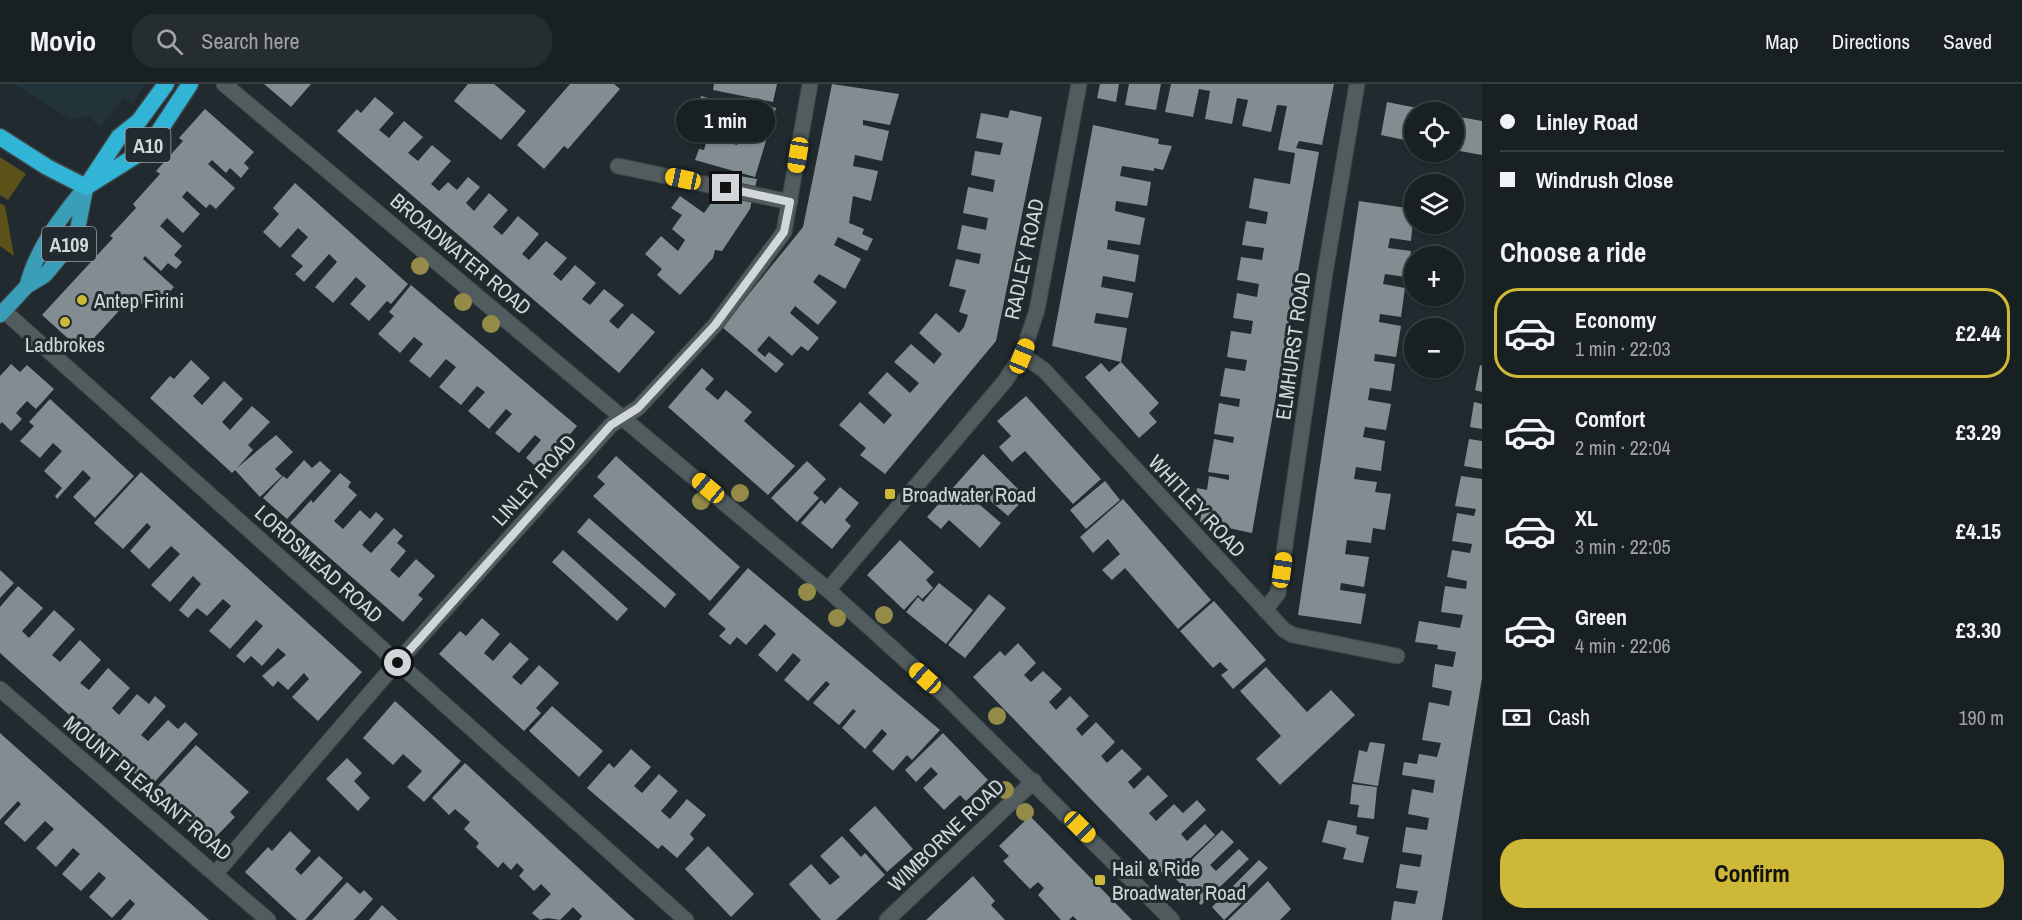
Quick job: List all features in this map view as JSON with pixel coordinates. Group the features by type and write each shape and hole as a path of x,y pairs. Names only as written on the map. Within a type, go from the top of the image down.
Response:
{"highway":[{"name":"A10","path":"86,187 119,137 139,121 166,84"},
{"name":"A10","path":"86,187 140,153 154,139 190,84"},
{"path":"0,137 47,167 86,187"}],"main road":[{"name":"A109","path":"27,286 32,266 60,218 86,187"},
{"name":"A109","path":"2,313 27,286 45,275 77,232 86,187"}],"street":[{"name":"BROADWATER ROAD","path":"224,84 828,590 942,693 1034,781 1172,920"},
{"name":"LINLEY ROAD","path":"216,873 398,663 611,425 638,408 715,325 784,232 810,84"},
{"name":"RADLEY ROAD","path":"828,590 1005,381 1022,356 1037,310 1079,84"},
{"name":"ELMHURST ROAD","path":"1265,610 1278,593 1325,273 1357,84"},
{"path":"618,166 790,202"},
{"name":"LORDSMEAD ROAD","path":"2,313 686,920"},
{"name":"WHITLEY ROAD","path":"1022,356 1044,370 1284,630 1293,635 1397,656"},
{"name":"MOUNT PLEASANT ROAD","path":"0,689 268,920"},
{"name":"WIMBORNE ROAD","path":"887,920 1034,781"}],"shaded area":[{"path":"14,84 146,84 132,104 123,98 101,127 87,116 70,119"},
{"path":"0,157 26,174 8,200 0,195"},
{"path":"0,203 5,206 14,256 0,246"}],"building":[{"path":"264,84 311,84 291,107"},
{"path":"468,84 494,84 526,111 501,140 454,101"},
{"path":"570,84 614,84 620,89 568,149 564,146 544,169 517,145"},
{"path":"714,84 777,84 773,102 713,90"},
{"path":"832,84 899,94 890,125 863,120 863,125 889,131 882,161 855,155 853,166 878,171 871,201 853,196 849,223 864,229 862,234 873,239 867,251 838,237 834,245 861,259 845,289 819,274 813,282 837,302 818,325 795,306 790,313 819,338 808,351 801,346 792,356 769,336 757,350 765,357 769,352 784,364 776,373 722,327 803,227"},
{"path":"1100,84 1119,84 1116,102 1097,98"},
{"path":"1129,84 1161,84 1156,110 1125,105"},
{"path":"1171,84 1334,84 1322,145 1299,141 1296,148 1319,152 1252,533 1200,522 1203,504 1195,502 1197,488 1207,490 1209,476 1229,480 1229,475 1208,472 1214,439 1233,443 1234,437 1214,434 1219,403 1239,407 1240,399 1220,396 1225,368 1245,371 1247,360 1227,357 1231,331 1251,334 1253,321 1233,318 1237,293 1257,297 1259,284 1237,280 1241,257 1262,260 1264,248 1242,245 1246,221 1266,224 1268,212 1249,208 1254,178 1290,184 1295,153 1278,150 1287,106 1277,105 1271,132 1242,126 1248,100 1237,98 1232,124 1205,119 1210,91 1199,89 1193,117 1165,112"},
{"path":"701,96 740,107 742,98 776,108 755,177 695,160 699,149 704,150 708,136 737,145 741,133 707,124 710,113 697,109"},
{"path":"375,97 394,113 379,130 389,138 404,121 423,137 408,153 418,161 432,145 451,161 431,184 439,191 448,182 457,190 468,177 480,187 466,203 474,211 489,193 508,210 493,227 502,235 518,216 539,234 522,254 529,260 546,241 567,258 553,274 561,281 575,265 596,283 582,299 590,305 604,289 624,305 609,321 618,329 632,313 655,332 619,373 337,131 357,109 361,113"},
{"path":"1387,102 1404,105 1404,140 1381,135"},
{"path":"205,109 254,152 244,163 249,168 241,178 230,168 226,173 212,160 208,164 235,188 216,209 210,204 206,208 187,191 182,197 200,214 183,233 167,218 160,226 182,246 174,255 182,262 176,269 168,263 161,271 145,256 143,259 174,287 163,299 153,290 138,308 129,300 82,351 42,315 113,238 110,236 136,208 133,204 160,174 156,171 183,141 179,138"},
{"path":"1010,110 1042,117 996,341 885,474 860,455 866,448 839,425 860,402 884,424 892,415 868,393 887,372 910,393 919,383 894,362 911,344 934,364 942,354 919,333 936,313 959,333 964,327 968,315 959,312 966,290 949,286 956,259 979,264 981,254 957,249 962,225 986,230 988,218 963,213 968,187 993,192 995,180 971,175 975,151 1000,155 1003,143 976,138 981,113 1008,118"},
{"path":"1464,118 1482,121 1482,155 1464,152"},
{"path":"1093,125 1159,139 1158,144 1172,146 1163,170 1154,168 1154,171 1122,166 1120,176 1151,182 1147,206 1116,201 1115,211 1145,218 1140,245 1108,240 1107,249 1139,255 1135,282 1103,276 1101,287 1133,293 1128,318 1096,313 1094,323 1127,328 1121,362 1052,346"},
{"path":"728,174 757,179 750,209 722,251 715,250 713,258 680,295 657,275 662,269 645,254 661,236 678,251 685,240 672,229 682,215 671,208 680,196 704,213 717,195 708,193 710,182 721,183"},
{"path":"295,183 408,284 391,304 387,301 369,321 350,304 366,286 356,277 333,303 315,287 337,262 329,254 304,282 295,274 303,266 291,256 308,237 298,228 280,248 263,232 279,214 273,208"},
{"path":"1359,201 1404,208 1404,234 1412,234 1411,241 1390,238 1388,248 1404,250 1404,277 1385,274 1383,284 1404,288 1401,317 1380,314 1379,322 1401,326 1396,357 1375,354 1374,361 1395,364 1391,391 1370,388 1368,400 1391,404 1386,430 1365,427 1363,437 1385,441 1381,471 1356,467 1354,479 1377,482 1375,492 1391,494 1385,530 1373,528 1371,543 1347,540 1345,554 1369,557 1364,587 1341,583 1340,590 1366,594 1361,624 1298,615"},
{"path":"411,285 577,426 540,470 526,458 541,440 535,435 519,453 495,433 512,414 506,409 489,429 468,411 485,392 477,386 461,405 439,387 456,367 446,359 430,378 409,361 423,344 414,337 400,353 378,334 394,316 389,312"},
{"path":"191,360 210,378 193,396 202,405 224,381 243,399 222,422 230,430 252,406 270,422 248,445 253,450 237,468 276,435 293,452 275,469 282,476 260,497 235,470 232,473 150,398 170,376 174,379"},
{"path":"1121,362 1159,403 1149,413 1157,422 1139,438 1085,377 1101,363 1109,372"},
{"path":"11,364 20,372 27,365 54,389 36,409 27,401 16,413 22,419 11,431 2,422 0,424 0,376"},
{"path":"1480,365 1482,366 1482,392 1475,390"},
{"path":"702,368 714,379 705,389 718,400 726,390 752,412 744,421 795,466 768,495 668,407"},
{"path":"1026,396 1101,479 1073,504 1025,451 1012,462 999,447 1011,436 997,421"},
{"path":"50,399 134,476 95,518 73,497 91,478 83,470 57,499 55,496 62,488 44,471 62,451 53,443 40,458 20,441 34,426 29,422"},
{"path":"1474,402 1482,404 1482,429 1470,427"},
{"path":"1469,439 1482,441 1482,469 1464,466"},
{"path":"983,454 1026,497 1008,516 987,498 980,505 1001,523 980,548 949,520 941,529 927,517"},
{"path":"616,456 740,567 710,601 593,496 605,484 597,477"},
{"path":"304,460 312,468 320,461 331,471 287,519 263,498 283,476 287,479"},
{"path":"807,461 826,479 813,493 819,498 797,522 771,498"},
{"path":"141,472 362,672 318,721 292,697 309,679 304,673 288,690 278,681 273,687 262,676 286,655 278,648 262,666 251,656 244,663 236,656 263,626 256,620 230,649 209,631 231,606 223,599 207,616 197,608 188,618 179,610 201,584 193,576 170,602 151,585 180,554 171,546 149,569 130,551 151,527 147,523 123,549 94,523"},
{"path":"340,473 351,482 348,487 357,495 334,521 343,529 360,510 370,519 376,512 384,519 362,545 371,553 394,528 403,536 397,543 406,551 390,570 399,578 416,559 435,576 418,595 423,599 403,622 290,523 311,500 313,503"},
{"path":"1461,476 1482,479 1482,678 1442,920 1391,920 1394,901 1415,904 1418,891 1396,888 1400,864 1420,867 1422,855 1402,852 1406,827 1427,830 1429,818 1408,814 1412,789 1433,793 1435,780 1402,775 1404,762 1417,764 1419,754 1437,757 1441,743 1422,740 1429,702 1449,706 1452,691 1432,687 1435,664 1453,667 1456,652 1437,649 1438,645 1415,642 1419,621 1460,628 1463,615 1441,612 1445,586 1466,589 1467,581 1447,577 1452,550 1470,553 1472,544 1452,541 1457,513 1474,516 1476,509 1455,506"},
{"path":"1105,481 1120,500 1086,529 1070,510"},
{"path":"840,487 859,503 845,520 851,526 832,549 801,523 821,500 825,504"},
{"path":"1123,499 1211,600 1178,629 1125,568 1112,580 1102,570 1120,554 1108,539 1093,553 1080,537"},
{"path":"589,518 676,594 665,608 577,532"},
{"path":"900,540 934,572 926,580 933,588 922,599 918,595 904,610 867,575"},
{"path":"563,550 628,609 617,621 552,562"},
{"path":"748,568 940,730 912,760 907,755 893,771 872,751 887,734 882,729 865,749 842,728 856,711 853,709 839,725 813,703 830,684 826,681 808,701 784,680 801,660 793,653 777,672 758,655 776,634 765,624 746,645 737,637 730,645 719,636 726,629 708,614"},
{"path":"0,570 14,583 0,598"},
{"path":"939,583 973,610 946,644 906,612 918,597 923,602"},
{"path":"18,586 43,608 22,631 29,638 54,610 75,629 52,655 60,662 80,640 101,660 80,683 89,690 108,668 130,688 112,708 119,715 137,694 149,704 155,696 166,706 141,735 148,741 168,720 178,729 185,722 198,734 150,787 0,653 0,607"},
{"path":"989,594 1006,608 965,658 948,645"},
{"path":"1214,601 1266,660 1233,689 1221,675 1228,670 1220,662 1213,668 1180,631"},
{"path":"482,618 500,634 484,653 493,661 510,642 529,659 512,677 521,685 539,665 559,683 536,708 541,713 524,731 439,654 460,631 466,636"},
{"path":"1018,643 1036,663 1024,675 1031,682 1043,671 1062,689 1049,702 1056,710 1070,696 1089,716 1076,729 1082,736 1096,722 1115,742 1101,756 1107,763 1122,749 1142,769 1128,782 1134,789 1148,775 1168,796 1149,813 1156,821 1174,804 1183,813 1197,800 1206,810 1181,834 1187,841 1205,824 1215,835 1168,879 973,677 1000,651 1005,656"},
{"path":"1266,667 1307,712 1331,690 1355,715 1280,785 1256,759 1281,736 1240,691"},
{"path":"395,701 461,761 424,802 407,787 422,771 403,754 393,765 363,738"},
{"path":"552,706 603,751 579,777 529,731"},
{"path":"0,733 209,920 121,920 135,904 130,899 112,918 89,897 106,878 99,872 81,891 62,874 80,854 73,848 56,867 36,848 54,829 45,821 25,842 4,823 21,804 18,801 0,820"},
{"path":"943,733 988,780 966,801 960,795 944,810 923,788 938,774 931,767 916,782 905,770"},
{"path":"1370,742 1385,744 1378,786 1353,782 1359,750 1367,752"},
{"path":"196,745 249,792 230,812 235,817 211,842 155,789"},
{"path":"631,749 651,767 634,786 642,793 659,774 678,791 661,811 670,819 687,799 706,815 690,834 694,839 677,858 662,845 658,849 587,788 609,763 614,768"},
{"path":"347,758 362,773 354,781 370,798 358,811 326,779"},
{"path":"465,763 635,920 579,920 582,916 573,907 560,920 547,918 540,920 532,913 551,894 541,884 534,891 519,876 524,870 517,863 511,870 503,862 498,868 476,847 479,843 464,829 470,822 455,809 449,815 432,798"},
{"path":"1352,784 1377,787 1374,819 1357,817 1359,805 1350,804"},
{"path":"875,806 913,849 887,872 849,830"},
{"path":"1030,816 1132,920 1077,920 1073,916 1069,920 1061,920 1038,895 1044,888 1038,882 1030,889 1003,861 1009,856 999,846"},
{"path":"1328,820 1357,826 1356,834 1369,837 1363,863 1343,859 1346,848 1322,842"},
{"path":"1222,830 1234,842 1210,865 1216,871 1239,849 1249,859 1201,905 1174,877"},
{"path":"290,831 311,851 295,869 301,875 319,856 343,878 305,920 297,920 245,872 268,847 272,851"},
{"path":"842,836 861,857 865,853 885,875 836,920 821,920 789,884 811,864 830,885 840,877 820,856"},
{"path":"708,846 754,894 731,917 685,869"},
{"path":"1259,860 1268,868 1241,895 1245,900 1224,920 1212,907"},
{"path":"973,876 995,901 991,905 1005,920 926,920"},
{"path":"1268,881 1291,909 1280,920 1228,920"},
{"path":"347,882 360,894 364,890 373,899 354,920 312,920"},
{"path":"382,905 398,920 369,920"}],"place":[{"name":"Antep Firini","path":"82,300"},
{"name":"Ladbrokes","path":"65,322"},
{"name":"Broadwater Road","path":"890,494"},
{"name":"Hail & Ride Broadwater Road","path":"1100,880"}],"route":[{"path":"398,663 611,425 638,408 715,325 784,232 790,202 726,188"}]}
